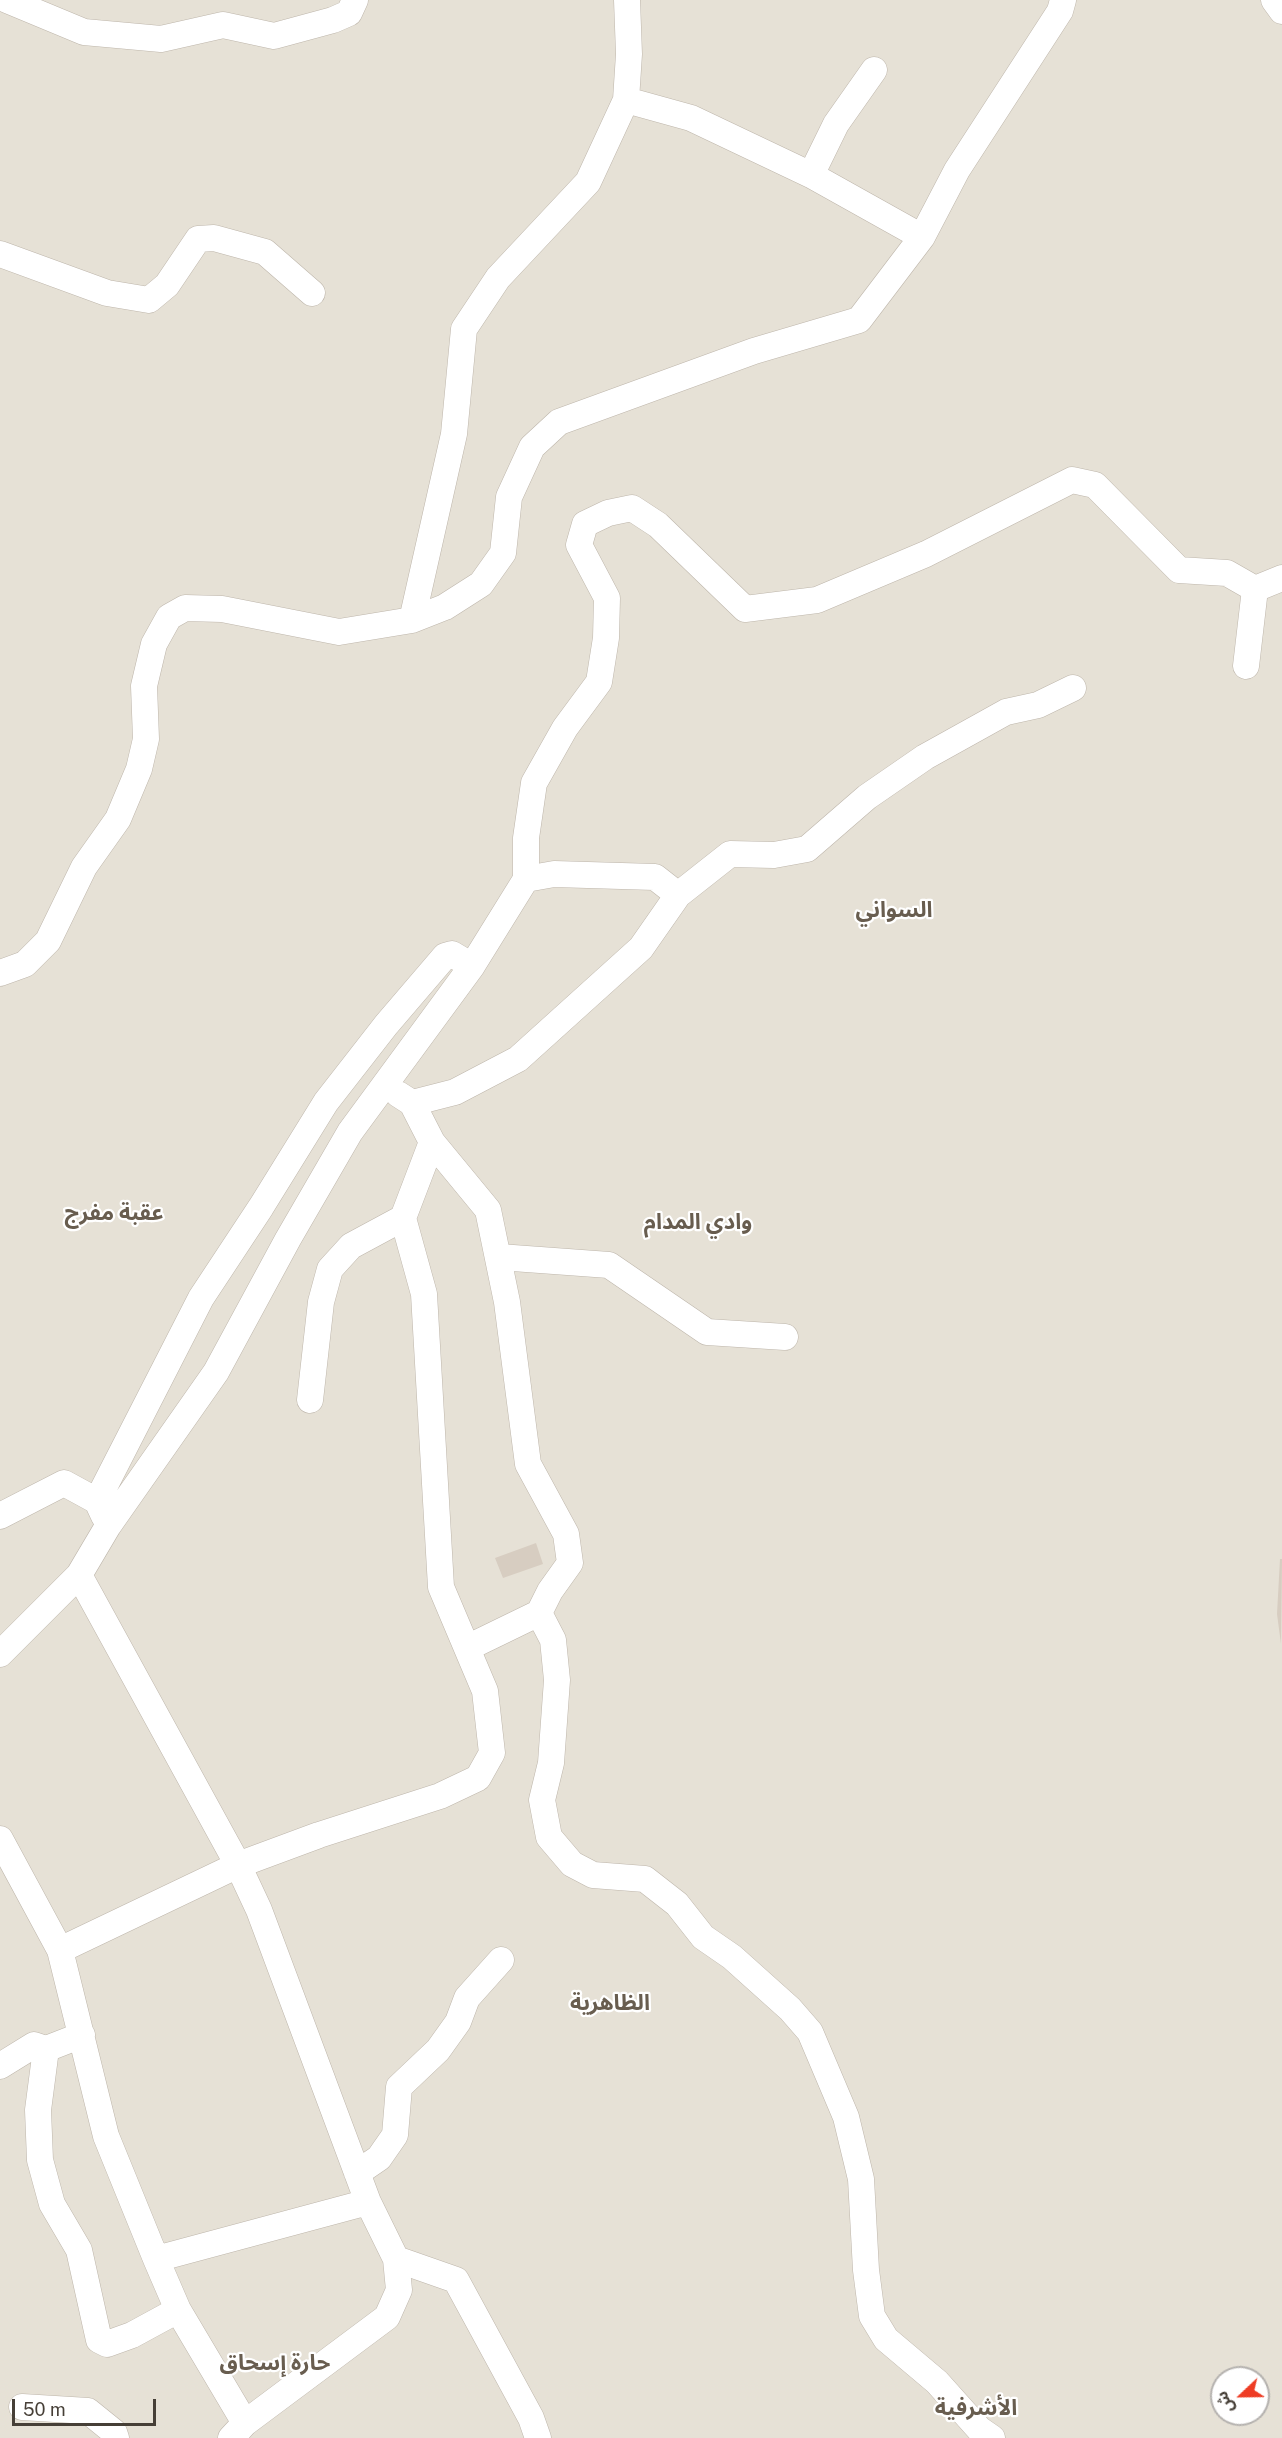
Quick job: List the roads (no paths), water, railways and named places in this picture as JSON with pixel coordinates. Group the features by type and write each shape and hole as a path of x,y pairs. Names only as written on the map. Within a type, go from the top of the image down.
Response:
{"street":[{"path":"8,0 84,32 161,39 223,25 274,36 333,20 349,13 355,0"},
{"path":"412,620 454,434 464,329 498,278 588,182 626,99 629,54 627,0"},
{"path":"0,974 25,964 48,941 84,867 118,819 139,770 146,739 144,686 154,644 169,617 185,608 222,609 339,632 412,620 445,608 481,584 503,554 510,497 532,447 560,422 754,351 859,320 922,237 957,170 1060,11 1063,0"},
{"path":"1274,0 1282,11"},
{"path":"811,175 836,124 874,70"},
{"path":"626,99 691,118 811,175 922,237"},
{"path":"0,254 107,293 149,300 167,285 198,239 214,238 265,252 312,293"},
{"path":"0,1654 79,1575 108,1526 216,1372 288,1239 350,1132 472,966 526,879 526,838 534,783 566,728 599,682 606,638 607,598 579,545 585,524 608,513 632,508 658,525 745,609 817,600 926,554 1072,480 1095,485 1179,570 1227,573 1256,589"},
{"path":"1256,589 1282,578"},
{"path":"1246,666 1256,589"},
{"path":"412,1103 455,1092 518,1059 641,948 678,895 729,854 774,855 807,849 867,797 925,757 1006,712 1038,705 1073,688"},
{"path":"526,879 554,874 655,877 678,895"},
{"path":"97,1501 201,1298 326,1102 386,1025 445,956 452,954 472,966"},
{"path":"385,1086 412,1103 432,1142 488,1210 507,1302 528,1464 566,1534 570,1563 550,1591 539,1613 467,1648"},
{"path":"60,1950 238,1865 319,1835 440,1796 478,1779 492,1753 485,1691 441,1587 424,1294 404,1218 432,1142"},
{"path":"310,1400 321,1302 330,1269 351,1246 404,1218"},
{"path":"499,1257 609,1265 707,1332 785,1337"},
{"path":"0,1516 64,1483 97,1501 108,1526"},
{"path":"0,1839 60,1950 106,2136 178,2310 238,2430 387,2317 399,2290 396,2259 368,2202 259,1910 238,1865 79,1575"},
{"path":"539,1613 553,1640 557,1680 551,1763 542,1800 549,1837 572,1864 593,1875 645,1879 677,1904 703,1937 732,1957 790,2009 810,2032 846,2117 861,2179 866,2270 872,2316 886,2339 937,2382 979,2429 992,2438"},
{"path":"357,2173 379,2158 396,2135 399,2087 438,2050 458,2022 467,1998 501,1960"},
{"path":"0,2066 34,2045 46,2049 82,2035"},
{"path":"46,2049 38,2110 40,2160 52,2204 79,2250 99,2340 107,2344 132,2335 178,2310"},
{"path":"156,2259 368,2202"},
{"path":"396,2259 456,2280 531,2418 538,2438"},
{"path":"22,2407 88,2411 114,2432 116,2438"}],"district":[{"name":"السواني","path":"894,910"},
{"name":"عقبة مفرج","path":"114,1213"},
{"name":"وادي المدام","path":"698,1222"},
{"name":"الظاهرية","path":"610,2003"},
{"name":"حارة إسحاق","path":"275,2363"},
{"name":"الأشرفية","path":"976,2408"}]}
